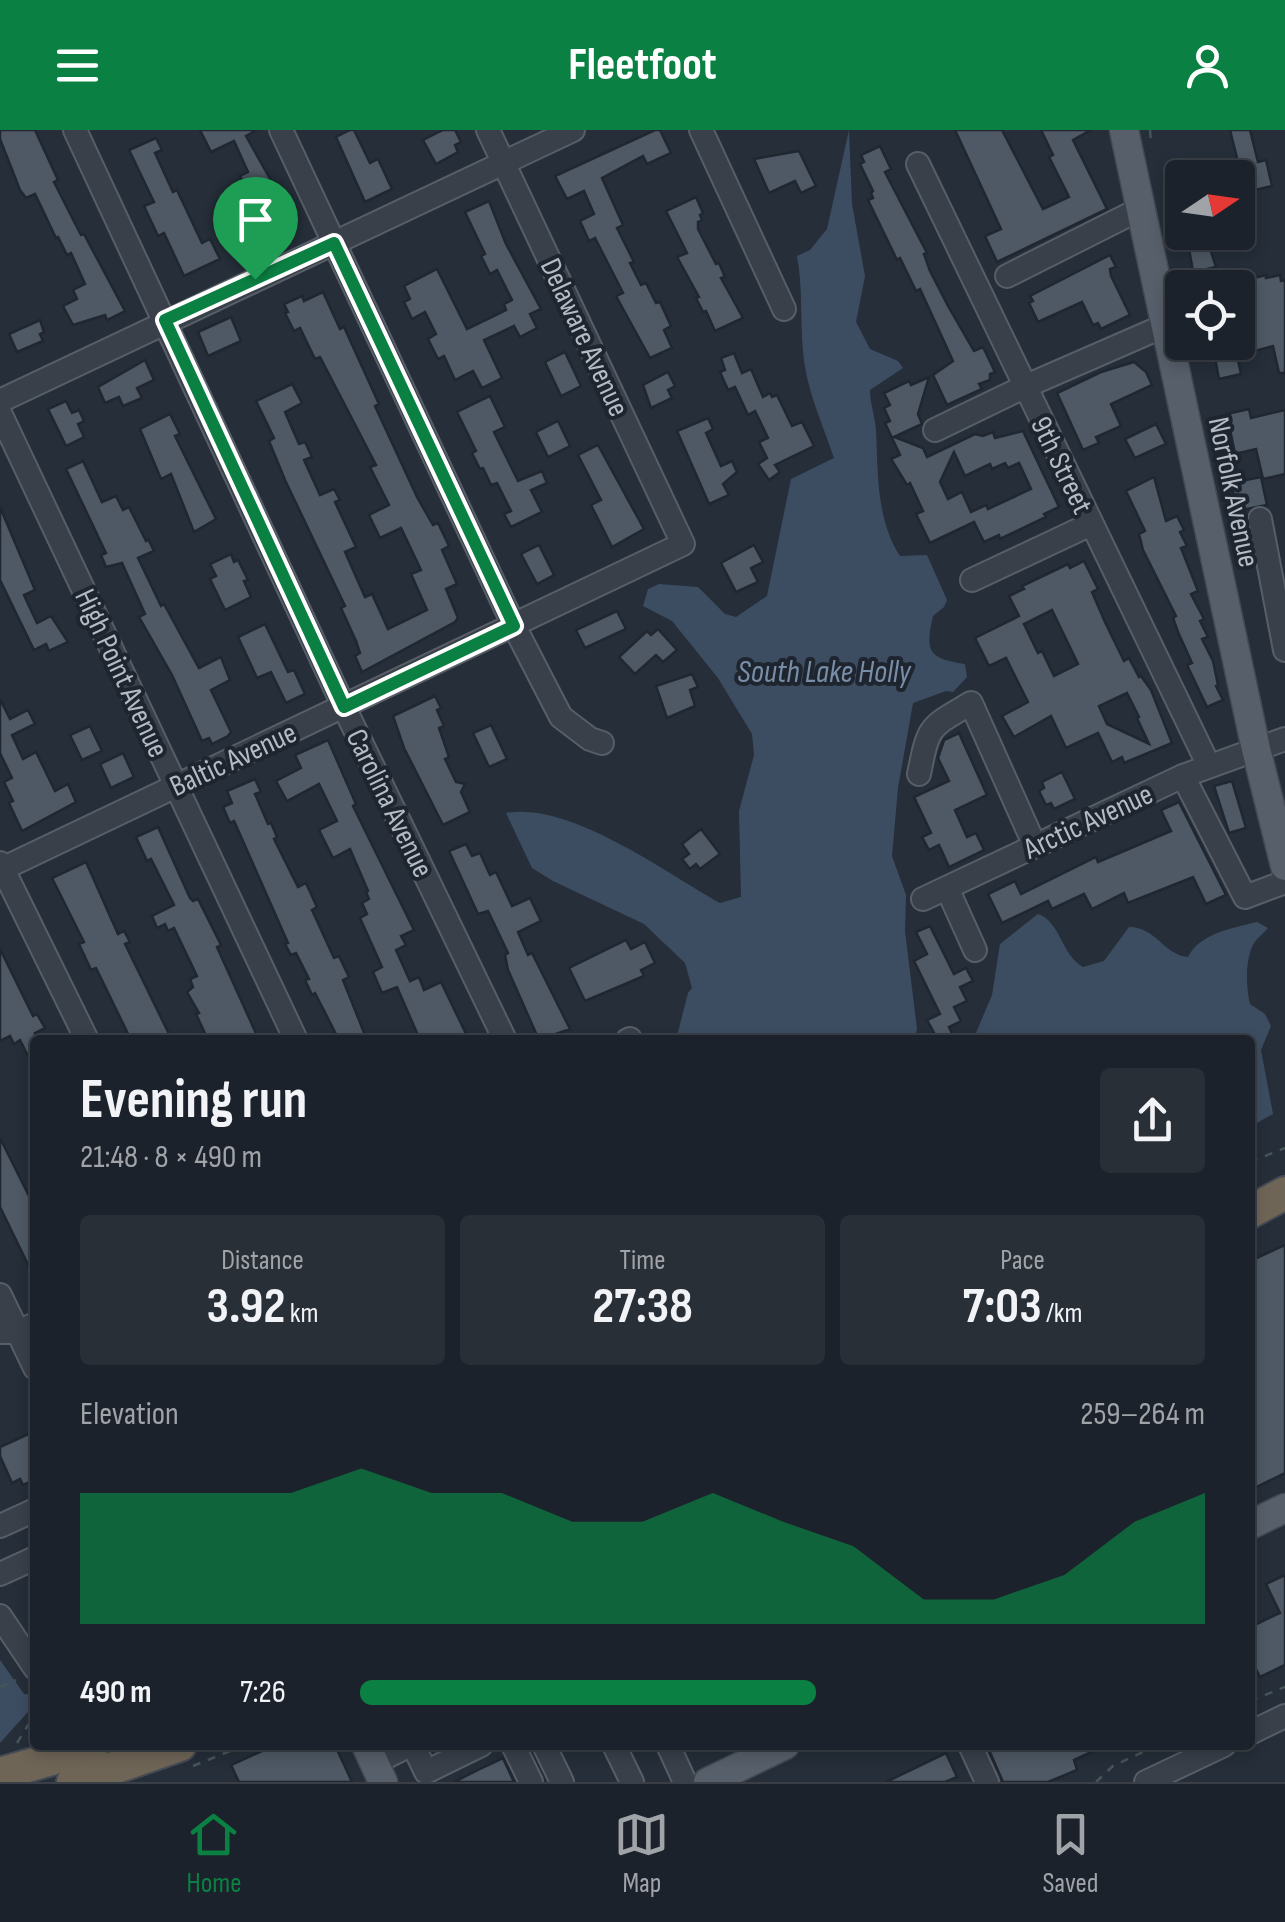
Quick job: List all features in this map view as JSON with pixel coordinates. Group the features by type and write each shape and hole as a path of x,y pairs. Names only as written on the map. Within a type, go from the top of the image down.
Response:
{"highway":[{"path":"1255,1209 1285,1193"},
{"path":"5,1765 48,1760 78,1750"},
{"path":"73,1782 166,1750"}],"main road":[{"name":"Norfolk Avenue","path":"1124,130 1256,749 1285,866"},
{"path":"1255,1522 1285,1508"},
{"path":"708,1782 772,1750"}],"street":[{"name":"Carolina Avenue","path":"75,130 502,1035"},
{"path":"282,130 514,626 561,716 602,743"},
{"name":"Delaware Avenue","path":"488,130 683,544"},
{"path":"0,401 574,130"},
{"path":"701,130 784,309"},
{"name":"9th Street","path":"918,164 1208,766"},
{"path":"1007,276 1140,208"},
{"path":"935,430 1164,326"},
{"name":"High Point Avenue","path":"0,412 294,1035"},
{"path":"1260,519 1285,650"},
{"path":"972,580 1091,524"},
{"name":"Baltic Avenue","path":"1,867 683,544"},
{"path":"919,774 926,735 932,726 971,703 1035,846"},
{"name":"Arctic Avenue","path":"923,899 1183,776 1285,739"},
{"path":"1183,776 1245,897 1285,882"},
{"path":"1,867 85,1035"},
{"path":"947,888 975,950"},
{"path":"0,1296 30,1357"},
{"path":"0,1526 30,1512"},
{"path":"0,1574 30,1560"},
{"path":"0,1616 25,1674"},
{"path":"1255,1724 1285,1716"},
{"path":"374,1763 401,1750"},
{"path":"415,1750 426,1772 472,1750"},
{"path":"515,1750 530,1782"},
{"path":"547,1750 562,1782"},
{"path":"616,1750 632,1782"},
{"path":"670,1750 686,1782"},
{"path":"972,1750 987,1782"},
{"path":"1146,1782 1213,1750"}],"path":[{"path":"1255,1160 1285,1148"},
{"path":"0,1687 25,1674"},
{"path":"1255,1699 1285,1686"},
{"path":"5,1765 30,1722"},
{"path":"1096,1782 1113,1766 1147,1750"}],"water":[{"name":"South Lake Holly","path":"849,130 852,204 865,276 856,322 870,349 898,361 903,368 870,390 882,511 900,556 927,555 947,600 933,616 930,645 937,656 965,664 967,677 953,692 913,703 898,788 892,856 906,895 905,931 916,1035 677,1035 692,988 685,963 644,924 532,868 506,813 531,812 587,828 720,903 741,897 739,811 754,755 752,734 718,678 672,621 643,606 648,589 659,584 698,587 725,614 736,617 767,596 791,479 834,458 805,365 797,256 810,250 827,229"},
{"path":"1038,914 1052,924 1070,955 1083,967 1104,961 1129,927 1146,931 1172,951 1188,957 1200,942 1218,933 1257,922 1268,928 1253,945 1247,980 1250,1004 1265,1014 1271,1026 1261,1050 1273,1114 1255,1124 1255,1035 975,1035 992,995 1000,944"},
{"path":"0,1660 24,1694 30,1695 30,1710 0,1743"}],"building":[{"path":"0,130 35,130 58,180 54,182 125,311 107,320 105,315 73,325 63,306 77,299 73,290 85,284 71,253 67,255 56,238 35,194 26,198 20,190"},
{"path":"200,130 257,130 246,136 273,184 270,186 288,230 262,242 247,209 254,206 240,176 248,172 234,141 211,152"},
{"path":"354,130 370,163 378,159 392,189 365,202 336,137"},
{"path":"443,130 455,130 461,142 455,145 458,152 436,164 423,140"},
{"path":"660,130 671,153 647,164 643,156 602,178 623,225 617,228 634,262 630,263 641,285 646,283 656,303 660,302 671,326 664,330 672,348 650,358 616,296 623,293 595,238 589,241 580,221 594,214 584,191 567,199 555,176"},
{"path":"955,130 1002,130 1043,209 1069,197 1049,157 1053,155 1041,130 1091,130 1073,140 1107,209 997,262 985,236 1001,229"},
{"path":"1230,130 1250,130 1258,162 1266,160 1272,186 1255,190 1255,160 1238,160"},
{"path":"156,138 162,150 155,153 173,192 177,190 202,243 210,239 220,259 184,276 164,233 158,236 144,206 154,202 129,150"},
{"path":"880,146 891,169 885,172 927,253 924,254 930,271 974,351 983,347 995,372 990,374 990,380 979,384 982,389 947,405 933,375 953,361 920,289 916,291 900,258 897,260 868,200 873,198 873,191 860,164 864,162 861,155"},
{"path":"799,151 816,186 801,193 795,181 769,193 754,159"},
{"path":"696,197 703,213 698,229 716,264 719,263 725,277 721,278 743,318 715,331 677,257 687,253 666,211"},
{"path":"489,201 506,244 541,309 530,314 537,328 520,337 514,326 484,340 502,378 482,388 473,371 455,380 444,356 438,359 428,339 436,334 425,312 412,319 404,302 410,299 404,286 437,269 467,329 506,310 504,304 512,300 497,270 490,274 465,212"},
{"path":"1189,250 1211,250 1216,267 1193,270"},
{"path":"1110,255 1116,267 1110,269 1111,276 1130,315 1101,329 1098,323 1093,325 1082,302 1038,322 1029,303 1033,301 1030,296"},
{"path":"1280,275 1281,281 1285,280 1285,373 1279,373 1273,346 1255,351 1255,278"},
{"path":"323,292 340,329 344,327 417,497 433,525 438,523 449,546 442,550 457,584 446,589 458,618 455,622 362,672 355,656 360,653 341,608 345,606 285,480 269,441 274,438 256,401 292,384 302,403 285,412 299,444 305,442 312,457 304,460 320,495 334,489 340,500 335,502 356,547 345,552 365,597 372,594 388,629 427,610 411,574 421,570 401,528 380,538 369,515 389,505 370,467 376,465 320,357 315,359 300,328 294,331 285,313 288,312 284,304 302,296 304,301"},
{"path":"231,317 241,341 208,356 198,332"},
{"path":"40,320 43,341 17,352 9,334"},
{"path":"565,352 581,386 561,396 545,362"},
{"path":"734,353 742,373 751,369 763,397 777,395 792,426 802,422 814,446 775,465 780,472 769,480 758,464 767,458 759,442 768,438 755,411 748,415 735,387 728,390 720,372 725,370 721,358"},
{"path":"145,360 154,380 137,388 142,398 123,406 119,397 105,403 98,387"},
{"path":"1215,360 1238,360 1241,374 1219,379"},
{"path":"1134,362 1146,372 1152,385 1111,404 1121,426 1096,437 1099,443 1083,450 1057,393 1101,372"},
{"path":"668,372 675,386 668,390 672,398 651,408 643,385"},
{"path":"929,377 918,414 922,424 894,437 923,448 927,457 975,434 993,432 995,438 1023,431 1059,507 1000,539 999,535 984,542 974,522 930,543 916,514 923,511 910,483 907,485 891,459 900,455 885,423 890,421 884,408 890,405 884,393 909,381 911,385","holes":["954,452 965,476 990,464 992,469 1005,463 1008,468 1019,463 1031,489 988,509 986,505 971,512 962,492 948,499 940,482"]},
{"path":"490,396 505,427 494,432 518,481 542,471 547,483 531,490 542,512 511,527 504,514 511,511 497,483 491,485 483,468 480,469 472,453 476,451 457,412"},
{"path":"66,401 72,413 79,410 84,421 78,424 84,437 66,446 48,409"},
{"path":"1249,409 1251,418 1285,410 1285,474 1263,479 1256,449 1235,454 1227,414"},
{"path":"170,414 180,434 175,436 216,519 194,532 171,474 161,479 140,429"},
{"path":"708,418 713,429 706,433 721,466 732,461 737,472 723,484 729,495 709,504 677,431"},
{"path":"558,421 570,446 548,457 536,432"},
{"path":"1156,424 1166,444 1135,458 1125,439"},
{"path":"598,445 644,529 612,547 591,505 601,500 578,455"},
{"path":"83,461 102,502 116,496 123,510 129,507 148,539 154,551 138,558 161,606 164,604 199,668 221,657 230,680 211,690 231,732 212,744 209,738 202,741 172,675 139,617 145,614 122,563 106,567 101,555 106,553 66,469"},
{"path":"1154,477 1166,521 1177,516 1184,530 1180,532 1187,546 1181,548 1198,591 1191,594 1204,619 1200,621 1208,637 1202,639 1213,661 1216,686 1223,700 1207,707 1187,665 1192,663 1173,618 1176,616 1143,550 1139,534 1145,531 1126,491"},
{"path":"1261,477 1267,505 1237,511 1231,483"},
{"path":"0,507 35,590 24,595 37,623 51,616 68,642 49,651 46,644 34,650 0,580"},
{"path":"539,545 554,575 537,584 521,554"},
{"path":"754,545 763,562 751,568 758,582 736,592 721,563"},
{"path":"231,554 248,580 244,581 251,597 225,610 210,579 216,576 210,564"},
{"path":"1084,561 1098,589 1092,592 1105,622 1124,661 1129,658 1151,690 1172,743 1124,763 1122,757 1112,762 1098,733 1066,748 1051,716 1014,737 1002,716 1028,702 1006,658 989,666 975,638 1019,616 1009,596 1024,589 1022,586 1068,564 1070,568","holes":["1052,610 1078,664 1054,676 1024,624","1127,693 1139,717 1149,744 1107,724 1099,706"]},
{"path":"617,611 626,629 585,648 576,630"},
{"path":"265,624 288,672 294,670 305,694 286,703 271,672 257,678 238,637"},
{"path":"658,629 677,650 663,662 656,655 635,674 619,657 647,631 651,635"},
{"path":"692,674 698,687 690,690 695,706 667,718 656,686"},
{"path":"435,696 444,726 439,728 449,757 445,759 456,782 465,784 461,792 470,812 443,825 404,748 393,716"},
{"path":"0,699 10,719 28,710 35,724 12,735 23,759 36,752 55,791 68,784 76,802 22,831 4,782 12,778 0,753"},
{"path":"491,725 507,759 489,767 473,733"},
{"path":"90,726 102,751 82,760 70,735"},
{"path":"959,733 987,795 955,810 967,837 976,833 984,850 949,867 939,845 929,850 922,837 931,833 914,797 949,781 938,758 944,740"},
{"path":"328,740 356,804 353,806 414,930 401,936 406,945 396,950 410,981 419,977 424,990 441,982 467,1035 418,1035 397,987 382,993 373,972 382,967 360,918 367,914 362,903 369,899 368,891 350,849 333,858 319,830 337,821 319,784 287,801 276,781 301,768 295,755"},
{"path":"123,753 134,777 111,788 100,764"},
{"path":"1062,772 1075,799 1054,809 1051,803 1046,805 1039,791 1044,788 1042,782"},
{"path":"255,779 261,792 255,794 277,837 274,839 298,887 306,883 317,907 312,910 334,958 339,956 349,977 343,980 365,1035 336,1035 315,993 312,995 305,980 309,979 296,953 291,955 285,944 288,943 234,821 230,823 223,807 232,803 227,791"},
{"path":"1232,781 1246,828 1229,833 1214,786"},
{"path":"1179,802 1226,895 1206,904 1193,877 1128,903 1124,893 1092,909 1084,894 1052,909 1048,901 1002,923 988,894 1015,881 1021,894 1096,857 1098,862 1171,831 1161,810"},
{"path":"158,827 190,898 198,899 221,945 217,947 257,1035 206,1035 187,992 193,987 190,979 197,976 174,928 168,931 165,924 157,928 152,916 174,905 136,837"},
{"path":"701,829 720,854 700,869 696,864 690,869 682,859 689,854 682,844"},
{"path":"466,844 472,856 480,853 490,875 496,872 512,906 530,898 541,921 518,932 570,1029 537,1035 508,970 508,953 488,911 478,914 449,851"},
{"path":"86,862 118,934 124,931 130,942 125,944 170,1035 129,1035 96,968 91,970 79,944 84,942 52,878"},
{"path":"930,926 954,974 966,968 973,981 960,987 967,1001 954,1007 961,1021 949,1027 953,1035 935,1035 927,1020 940,1014 914,961 927,954 916,932"},
{"path":"626,940 631,949 645,942 655,963 641,970 644,976 585,1001 569,968"},
{"path":"0,949 33,1016 37,1014 45,1028 30,1035 30,1060 20,1040 14,1044 10,1036 0,1041"},
{"path":"0,1138 30,1198 30,1269 0,1207"},
{"path":"1285,1245 1285,1473 1255,1488 1255,1259"},
{"path":"30,1433 30,1482 23,1485 20,1479 12,1483 0,1447"},
{"path":"1285,1575 1285,1665 1260,1677 1255,1667 1255,1625 1280,1613 1266,1584"},
{"path":"264,1750 337,1750 352,1782 239,1782 231,1765"},
{"path":"989,1750 1096,1750 1074,1760 1077,1770 1048,1782 1003,1782"},
{"path":"946,1753 957,1777 945,1782 886,1782"},
{"path":"503,1758 514,1782 454,1782 480,1769"}],"route":[{"path":"334,243 514,626 344,707 165,320 255,279 334,243"}]}
